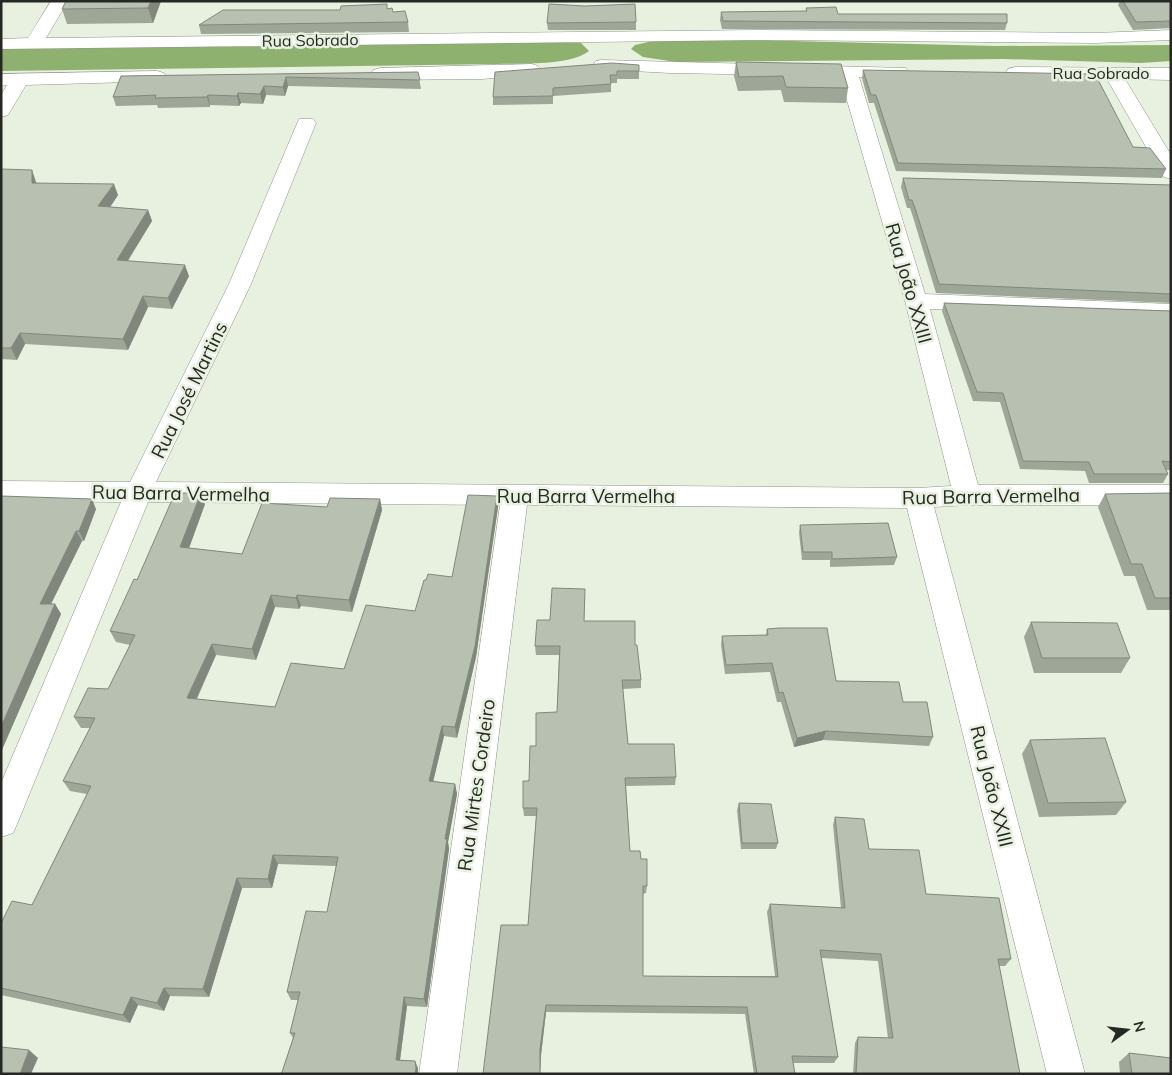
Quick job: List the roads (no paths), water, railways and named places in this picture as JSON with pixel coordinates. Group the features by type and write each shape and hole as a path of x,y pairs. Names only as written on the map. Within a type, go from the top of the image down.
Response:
{"street":[{"path":"34,43 60,1"},
{"name":"Rua Sobrado","path":"1,44 619,36 1096,38 1171,35"},
{"path":"612,64 619,36"},
{"path":"585,66 612,64 670,68 917,72"},
{"name":"Rua Sobrado","path":"360,74 482,74 548,69"},
{"name":"Rua João XXIII","path":"848,72 888,180 916,301 967,495"},
{"name":"Rua Sobrado","path":"995,73 1171,74"},
{"path":"1113,74 1168,181"},
{"path":"1,80 172,77"},
{"path":"1,110 20,80"},
{"name":"Rua José Martins","path":"1,822 138,493 240,284 306,123"},
{"path":"916,301 1171,310"},
{"name":"Rua Barra Vermelha","path":"1,491 918,498 967,495 1171,495"},
{"name":"Rua Mirtes Cordeiro","path":"438,1074 515,496"},
{"name":"Rua João XXIII","path":"918,498 1066,1074"}]}
